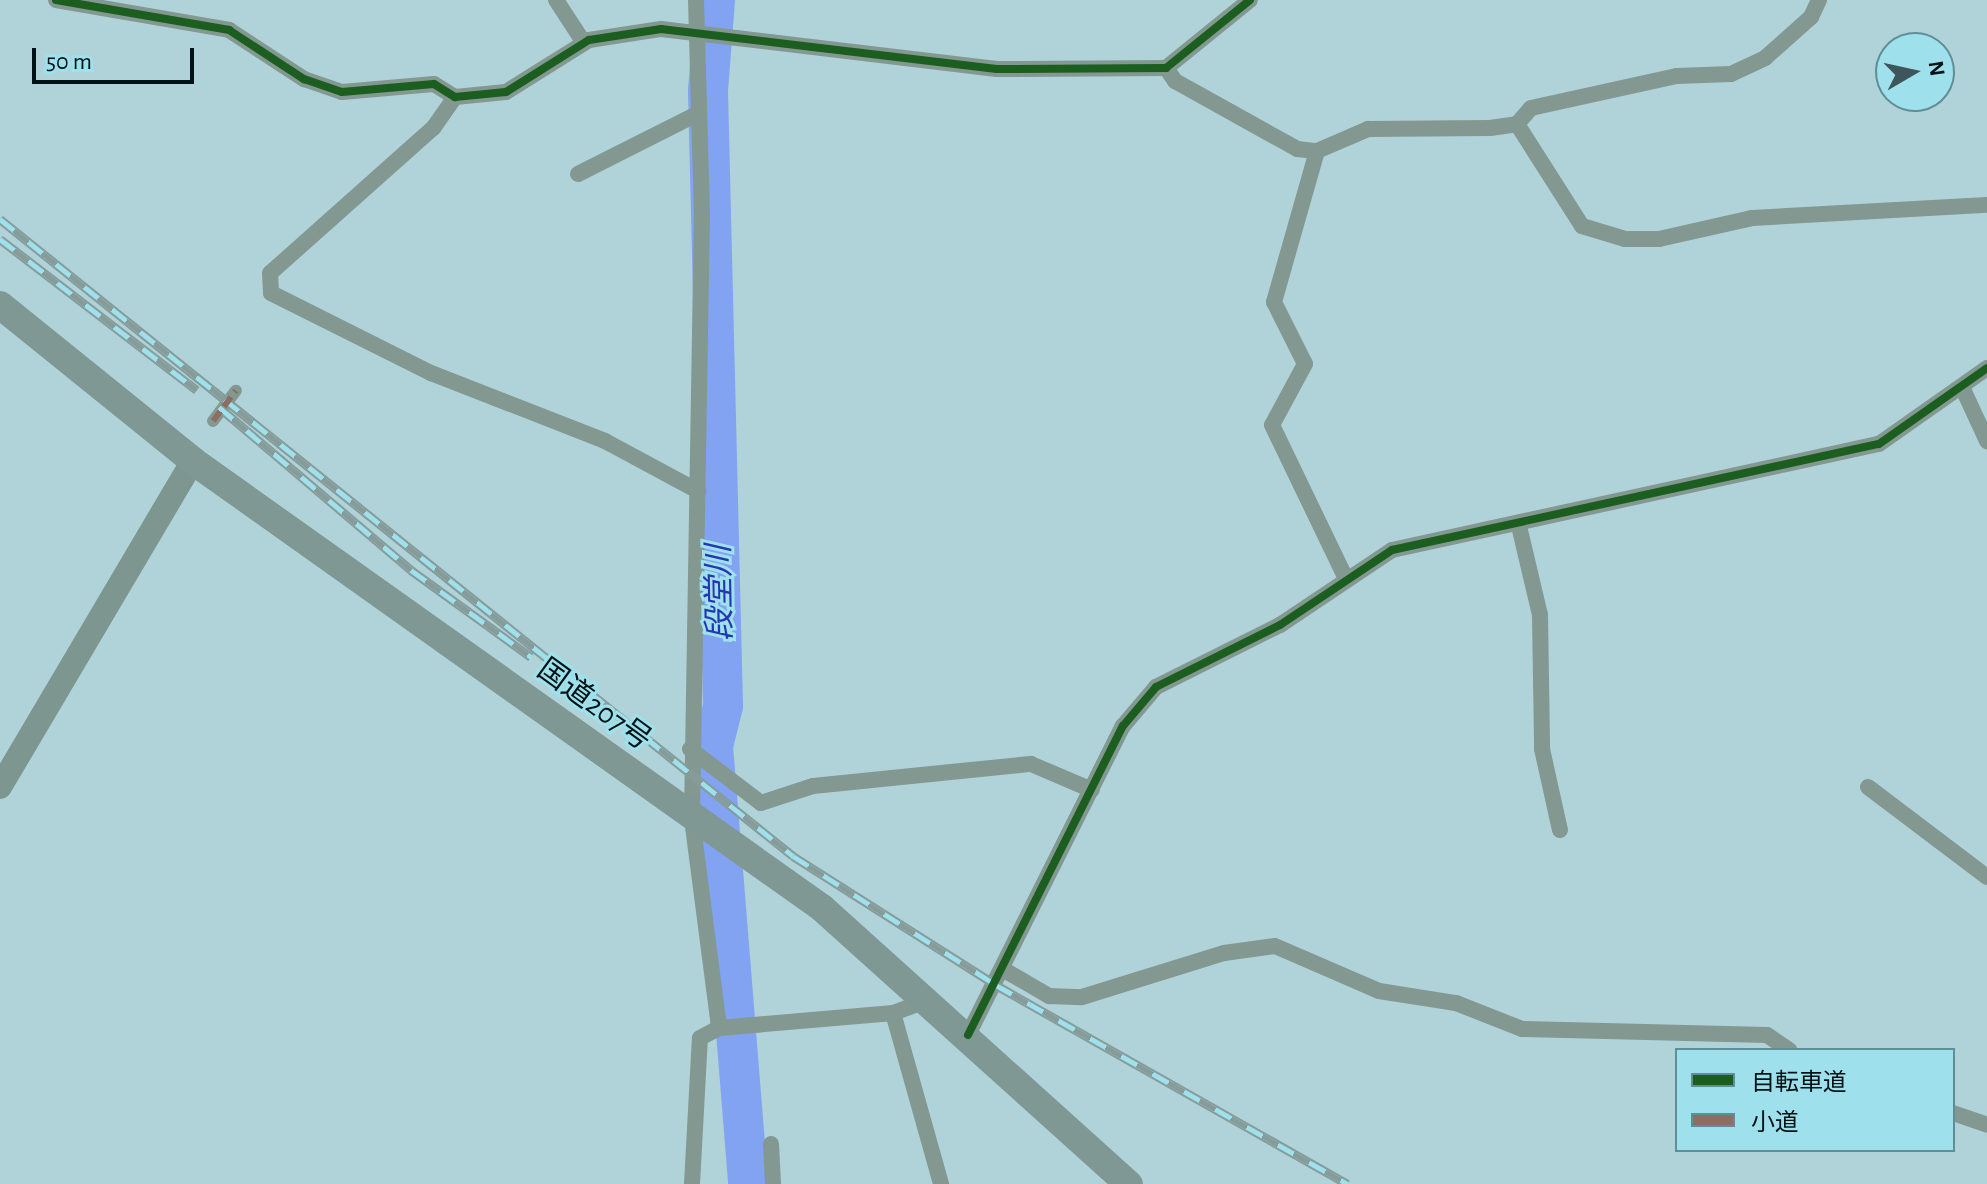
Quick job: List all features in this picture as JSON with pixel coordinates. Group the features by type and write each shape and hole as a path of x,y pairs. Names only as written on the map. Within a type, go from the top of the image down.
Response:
{"highway":[{"name":"国道207号","path":"0,305 193,461 695,821 822,908 968,1035 1129,1184"}],"main road":[{"path":"0,787 8,755 193,461"}],"street":[{"path":"56,0 229,30 304,79 342,92 434,84 455,97 506,92 584,43 661,29 733,43 997,69 1166,68 1250,0"},
{"path":"556,0 584,43"},
{"path":"696,0 693,36 697,114 698,491 691,750 695,821 719,1028"},
{"path":"1166,68 1175,81 1297,149 1317,151 1368,129 1405,123 1517,124 1531,108 1677,76 1731,74 1765,58 1811,17 1819,0"},
{"path":"455,97 433,128 270,273 271,293 431,373 605,441 698,491"},
{"path":"578,174 697,114"},
{"path":"1517,124 1582,226 1625,239 1659,239 1752,218 1987,205"},
{"path":"1317,151 1274,302 1305,364 1272,425 1345,577"},
{"path":"968,1035 1006,971 1123,726 1156,687 1280,625 1345,577 1392,550 1519,526 1879,444 1987,368"},
{"path":"1962,387 1987,441"},
{"path":"213,421 236,391"},
{"path":"1519,526 1540,615 1542,749 1560,830"},
{"path":"691,750 761,803 813,786 1031,764 1092,790"},
{"path":"1868,787 1987,877"},
{"path":"1006,971 1049,996 1082,997 1224,953 1275,946 1379,991 1456,1003 1522,1029 1767,1035 1786,1048"},
{"path":"692,1184 700,1038 719,1028 754,1023 893,1013 929,1000"},
{"path":"893,1013 941,1184"},
{"path":"1955,1114 1987,1125"},
{"path":"771,1144 773,1184"}],"waterway":[{"name":"段堂川","path":"715,0 708,91 723,706 713,746 748,1184"}],"railway":[{"path":"0,219 793,856 996,985 1348,1184"},
{"path":"0,239 197,390"},
{"path":"219,407 411,570 531,657"}],"marked path":[{"path":"213,421 236,391"}],"cycle path":[{"path":"56,0 229,30 304,79 342,92 434,84 455,97 506,92 589,40 661,29 997,69 1166,68 1250,0"},
{"path":"968,1035 1123,726 1156,687 1280,625 1392,550 1879,444 1987,368"}]}
